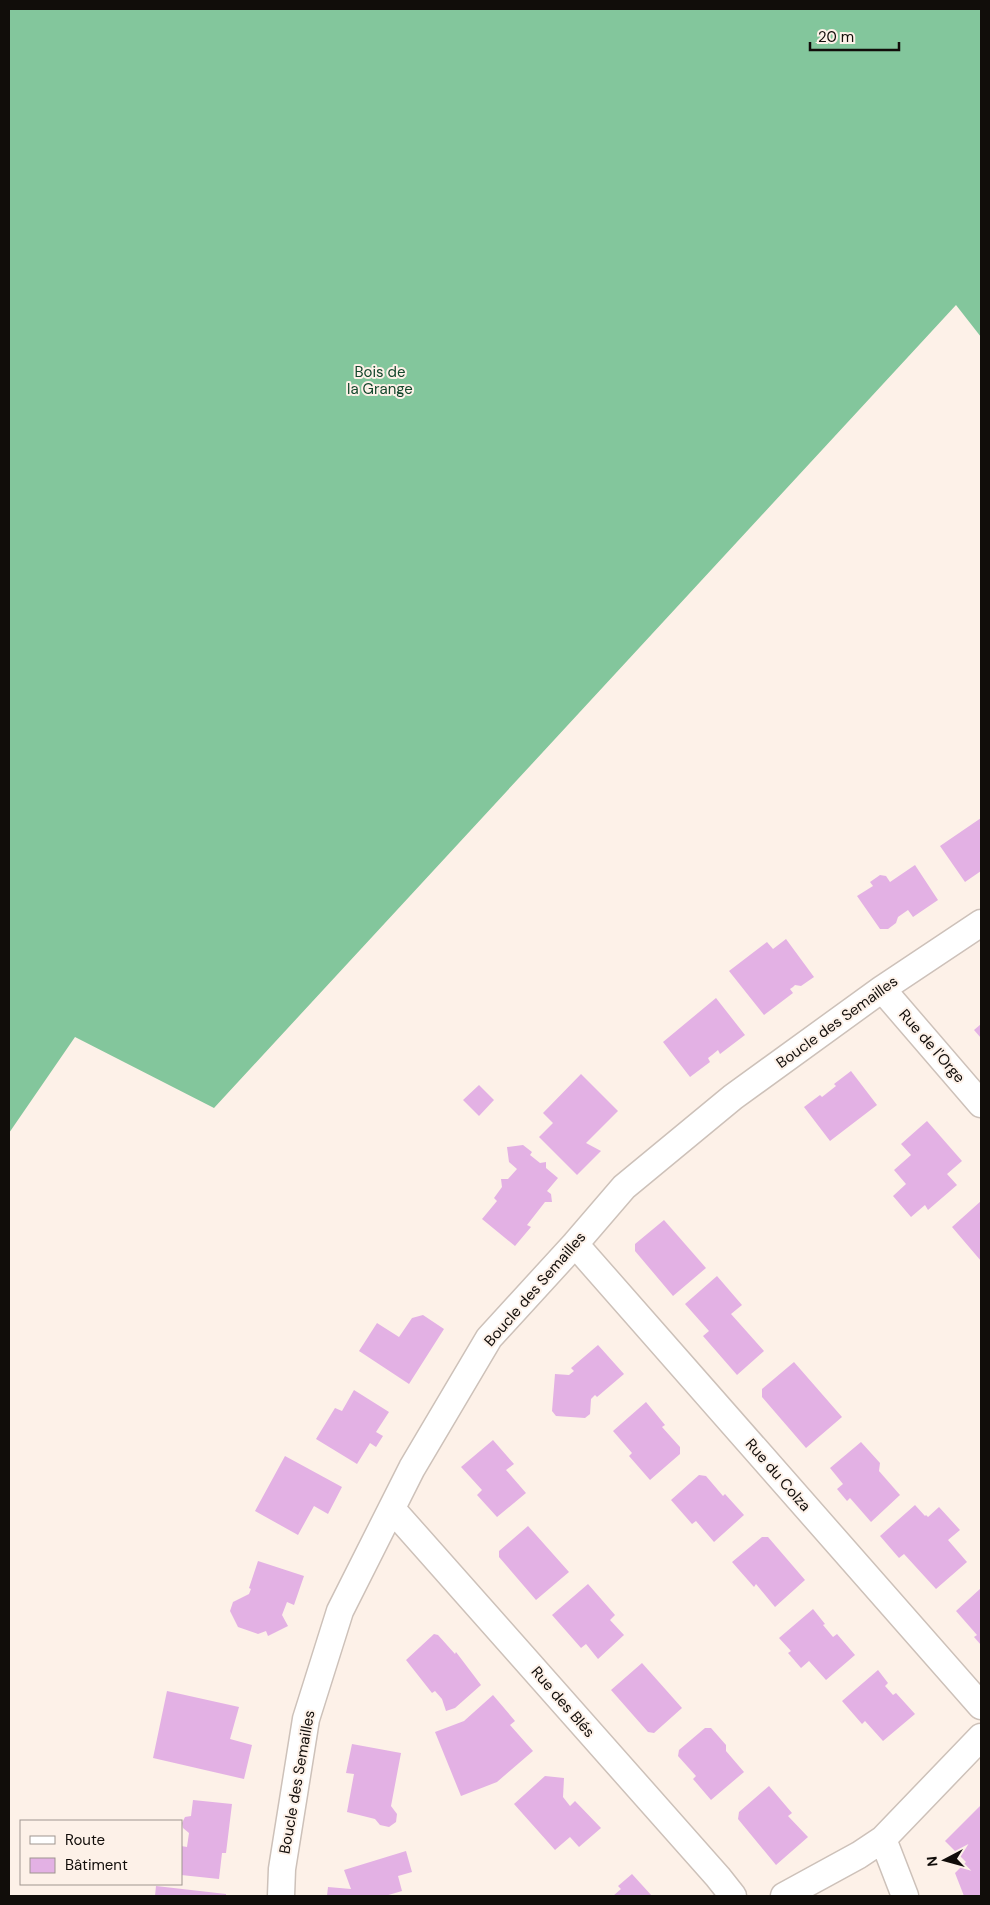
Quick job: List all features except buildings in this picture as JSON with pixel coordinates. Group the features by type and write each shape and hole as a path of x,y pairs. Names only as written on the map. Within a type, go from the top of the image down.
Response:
{"street":[{"name":"Boucle des Semailles","path":"282,1896 282,1869 306,1719 340,1611 412,1468 489,1338 575,1244 624,1186 733,1097 882,989 981,923"},
{"name":"Rue de l'Orge","path":"882,989 981,1104"},
{"name":"Rue du Colza","path":"575,1244 981,1706"},
{"name":"Rue des Blés","path":"392,1509 733,1896"},
{"path":"784,1896 859,1855 883,1839 981,1737"},
{"path":"883,1839 905,1896"}],"green space":[{"name":"Bois de la Grange","path":"9,9 981,9 981,337 956,305 214,1108 75,1037 9,1133"}]}
